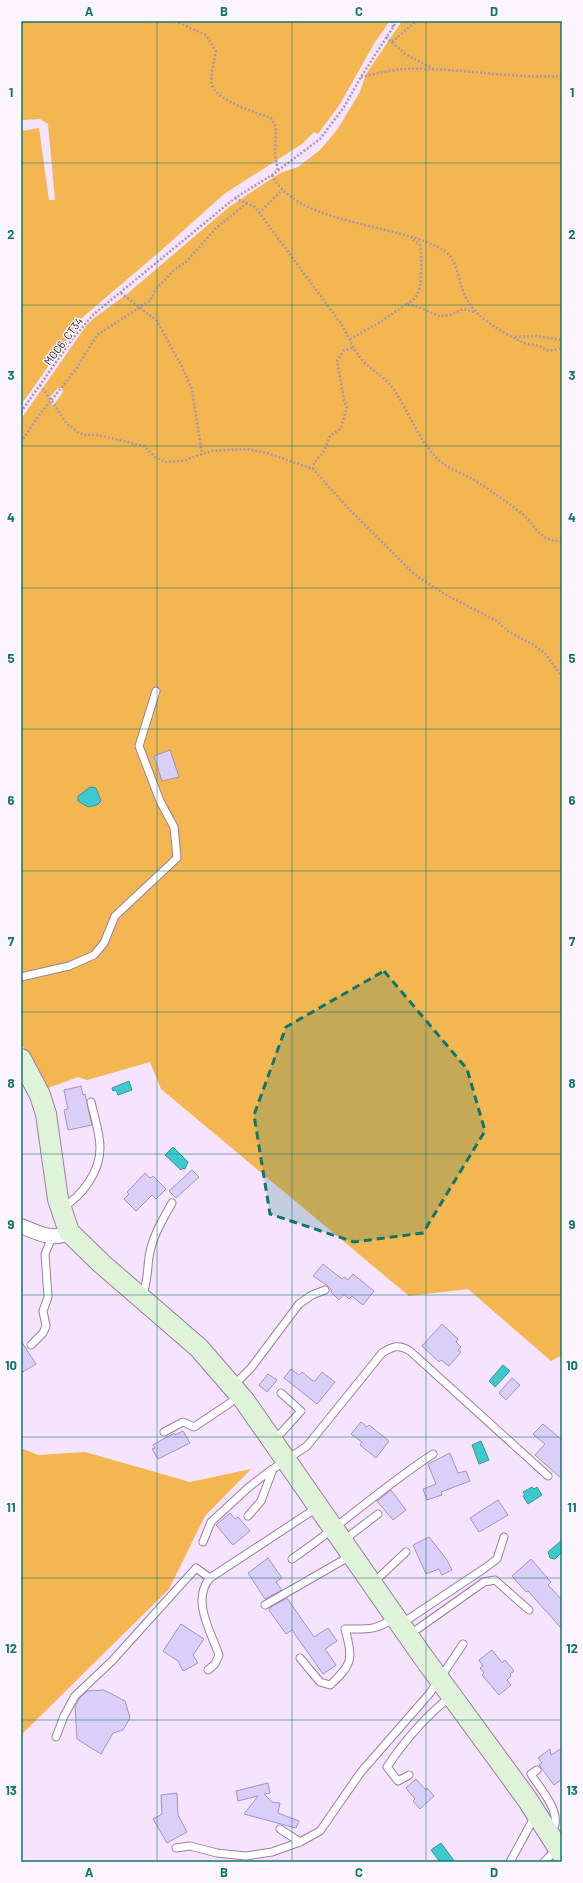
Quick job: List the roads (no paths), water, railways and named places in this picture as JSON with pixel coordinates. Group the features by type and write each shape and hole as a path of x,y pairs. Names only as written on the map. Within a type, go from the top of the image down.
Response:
{"street":[{"path":"21,1059 40,1095 46,1114 60,1209 61,1234"},
{"path":"21,1226 61,1234 85,1249 199,1348 236,1390 273,1440 279,1464 318,1507 536,1814 560,1851"}],"lane":[{"path":"21,977 69,966 94,955 104,943 115,916 177,858 174,828 160,801 139,746 156,691"},
{"path":"60,1209 82,1193 96,1166 100,1148 91,1102"},
{"path":"142,1298 149,1275 149,1258 154,1237 172,1203"},
{"path":"31,1345 43,1333 46,1326 43,1311 48,1296 45,1254 61,1234"},
{"path":"164,1432 183,1422 194,1427 230,1404 236,1390 251,1368 299,1304 312,1295 325,1290"},
{"path":"203,1542 211,1522 216,1517 249,1487 279,1464 294,1456 307,1446 382,1353 391,1346 402,1346 410,1351 548,1476"},
{"path":"273,1440 301,1411 281,1393"},
{"path":"292,1559 342,1542 414,1466 433,1454"},
{"path":"248,1516 261,1501 279,1464"},
{"path":"208,1670 215,1664 219,1655 204,1615 202,1599 206,1582 318,1507"},
{"path":"265,1605 378,1514"},
{"path":"402,1626 497,1559 504,1537"},
{"path":"372,1584 406,1552"},
{"path":"56,1737 64,1716 75,1696 112,1661 196,1568 210,1578"},
{"path":"300,1658 320,1682 330,1685 342,1674 350,1661 350,1647 345,1629 373,1629 402,1626 484,1582 495,1580 530,1610"},
{"path":"176,1848 190,1846 217,1853 246,1856 272,1852 300,1842 320,1830 361,1772 423,1703 463,1644"},
{"path":"409,1775 398,1781 387,1767 414,1731 436,1708 452,1695"},
{"path":"538,1770 531,1774 552,1806 556,1818 555,1825 547,1831"},
{"path":"510,1862 536,1814"},
{"path":"280,1829 300,1842"},
{"path":"544,1862 560,1851"}]}
